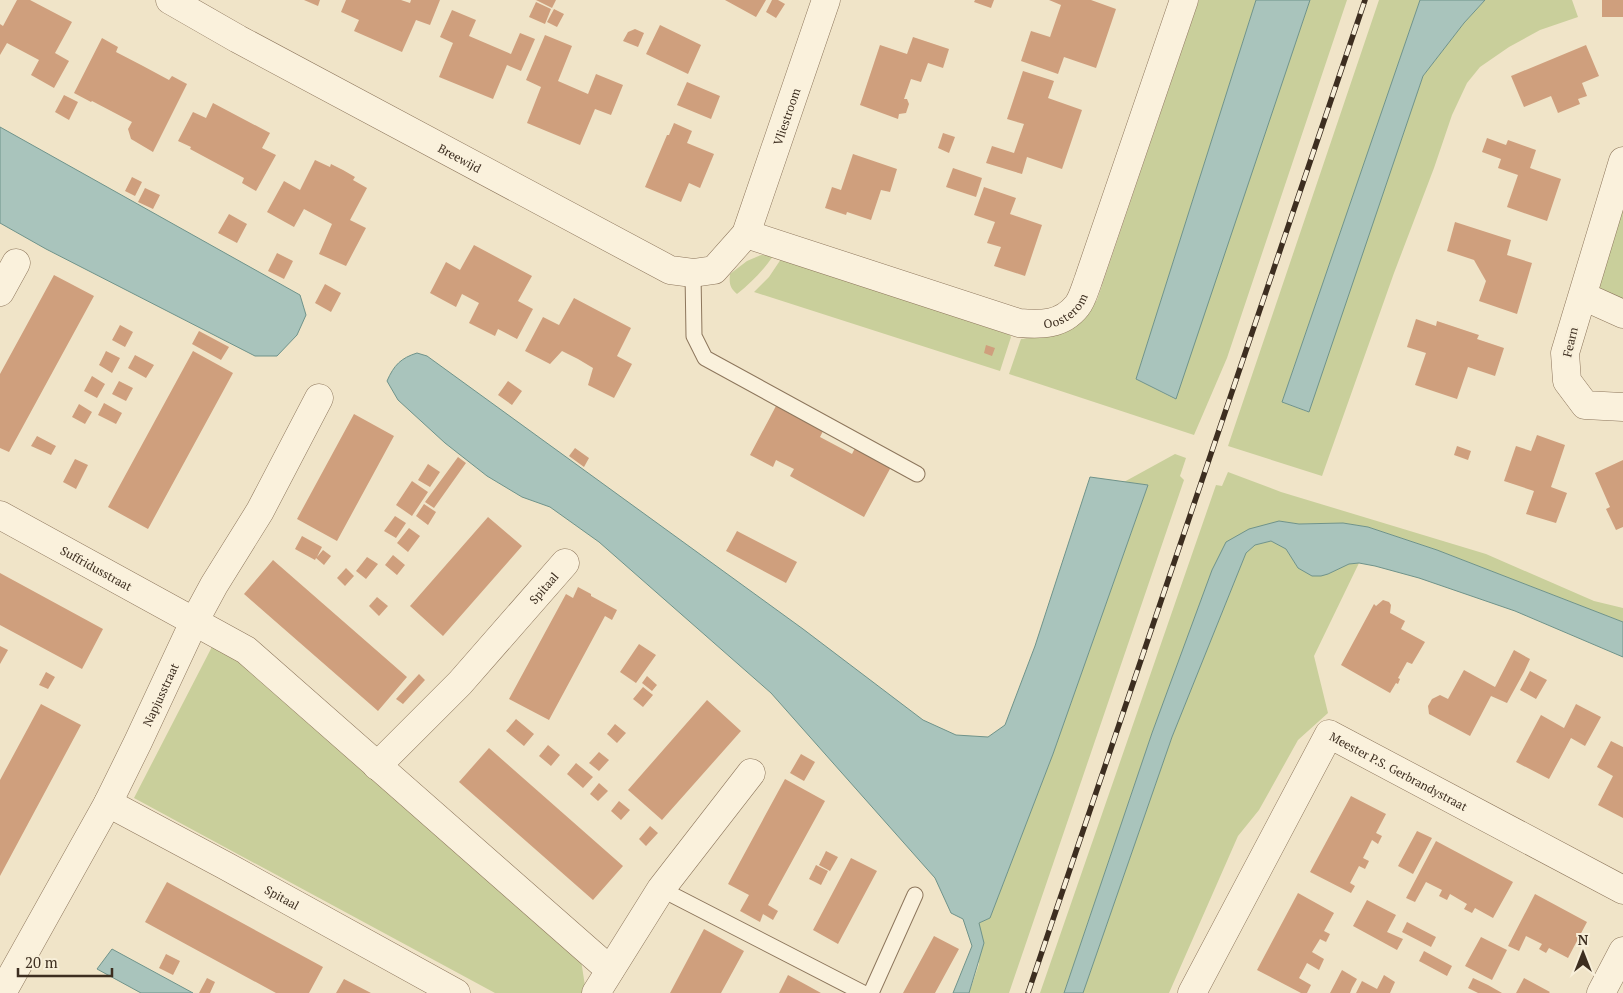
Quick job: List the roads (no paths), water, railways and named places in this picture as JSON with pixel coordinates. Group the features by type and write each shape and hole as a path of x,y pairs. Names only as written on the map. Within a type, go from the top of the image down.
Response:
{"street":[{"name":"Breewijd","path":"170,0 238,39 670,270 693,273 714,270 746,234"},
{"name":"Vliestroom","path":"746,234 826,0"},
{"name":"Oosterom","path":"746,234 1020,323 1040,325 1061,319 1078,306 1088,281 1184,0"},
{"name":"Fearn","path":"1623,161 1565,354 1567,381 1585,405 1623,407"},
{"path":"0,292 16,263"},
{"path":"1583,296 1623,314"},
{"name":"Napjusstraat","path":"2,993 108,803 194,622 214,585 260,512 319,398"},
{"name":"Suffridusstraat","path":"0,515 194,622"},
{"name":"Spitaal","path":"377,766 460,682 565,563"},
{"path":"194,622 246,650 377,766 603,982 661,889 751,773"},
{"name":"Meester P.S. Gerbrandystraat","path":"1192,993 1329,734 1623,890"},
{"name":"Spitaal","path":"108,803 456,993"},
{"path":"1601,993 1623,951"}],"lane":[{"path":"693,273 694,336 705,358 917,474"},
{"path":"661,889 862,993"},
{"path":"871,993 915,895"}],"water":[{"path":"1256,0 1310,0 1176,399 1136,379"},
{"path":"1420,0 1485,0 1464,23 1423,76 1309,412 1282,402"},
{"path":"0,127 300,295 306,315 297,335 277,356 255,356 46,249 0,223"},
{"path":"417,353 427,356 803,629 923,720 956,735 988,737 1005,725 1035,646 1090,477 1148,485 1053,754 990,918 979,923 984,943 969,993 953,993 972,946 963,919 951,913 935,878 771,693 599,542 550,507 522,497 487,476 445,443 398,400 387,381 399,363"},
{"path":"1279,521 1299,524 1343,523 1368,527 1437,550 1623,622 1623,657 1515,611 1419,578 1359,563 1349,564 1321,576 1312,576 1298,568 1286,549 1271,541 1255,545 1246,553 1172,737 1083,993 1064,993 1152,733 1212,570 1226,542 1249,529"},
{"path":"112,949 193,993 141,993 97,969"}],"railway":[{"path":"1028,993 1365,0"}]}
